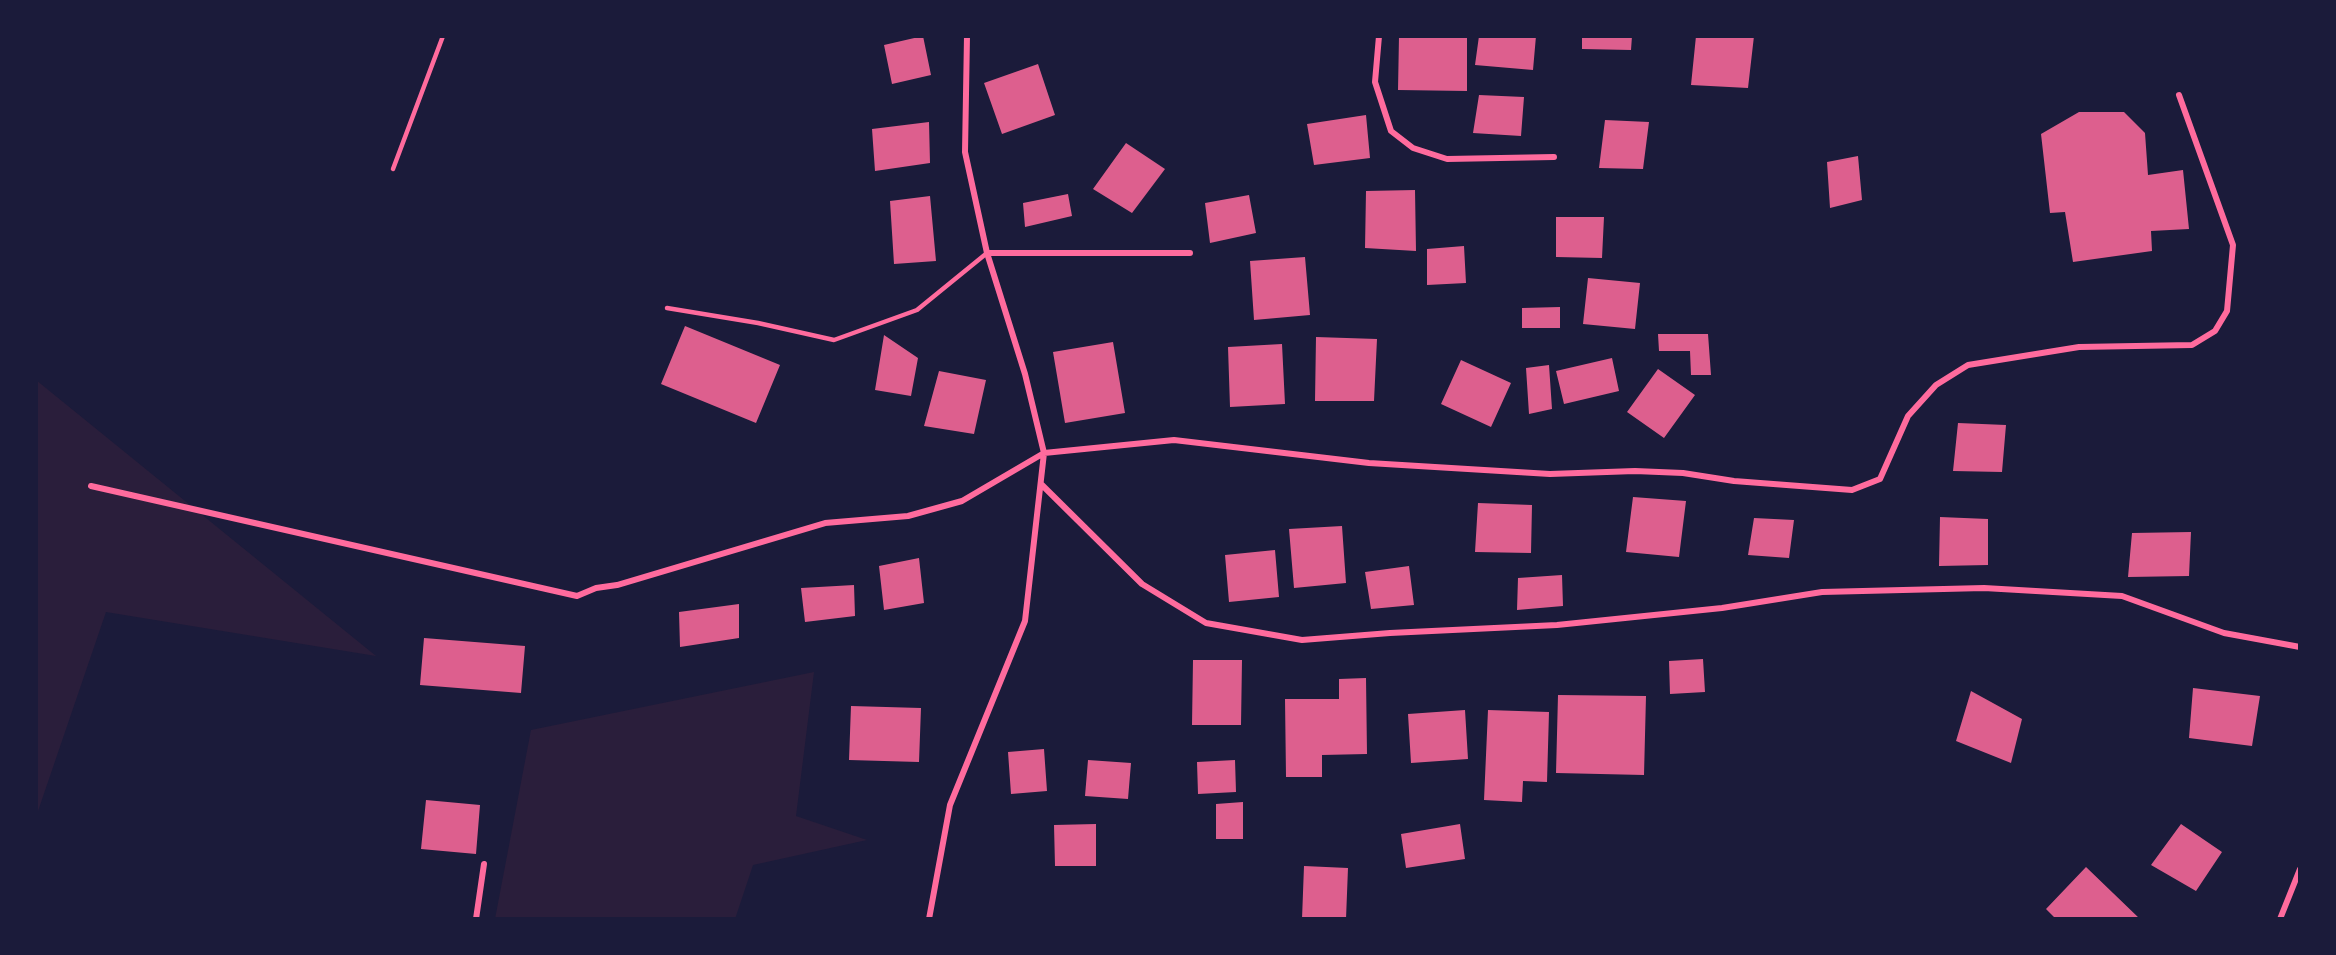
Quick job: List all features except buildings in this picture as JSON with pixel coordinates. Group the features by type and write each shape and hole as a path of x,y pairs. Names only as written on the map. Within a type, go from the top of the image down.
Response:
{"street":[{"path":"929,919 950,805 1025,621 1044,453 1025,374 987,253 965,152 967,36"},
{"path":"1379,36 1375,82 1391,130 1413,148 1448,159 1554,157"},
{"path":"91,486 578,596 596,588 617,585 825,523 908,516 962,501 1044,453 1174,441 1369,463 1550,474 1635,471 1683,473 1734,482 1852,490 1880,479 1908,416 1936,385 1968,365 2079,347 2192,345 2215,331 2227,311 2233,245 2179,94"},
{"path":"987,253 1190,253"},
{"path":"1041,484 1142,584 1206,623 1302,640 1390,633 1557,625 1722,608 1822,592 1984,588 2122,596 2224,633 2300,647"},
{"path":"476,919 484,864"},
{"path":"2280,919 2300,869"}],"lane":[{"path":"393,170 443,36"},
{"path":"667,308 758,323 834,340 917,310 987,253"}],"shaded area":[{"path":"36,380 376,656 106,612 36,817"},
{"path":"814,672 796,816 867,840 753,865 735,919 495,919 531,730"}]}
